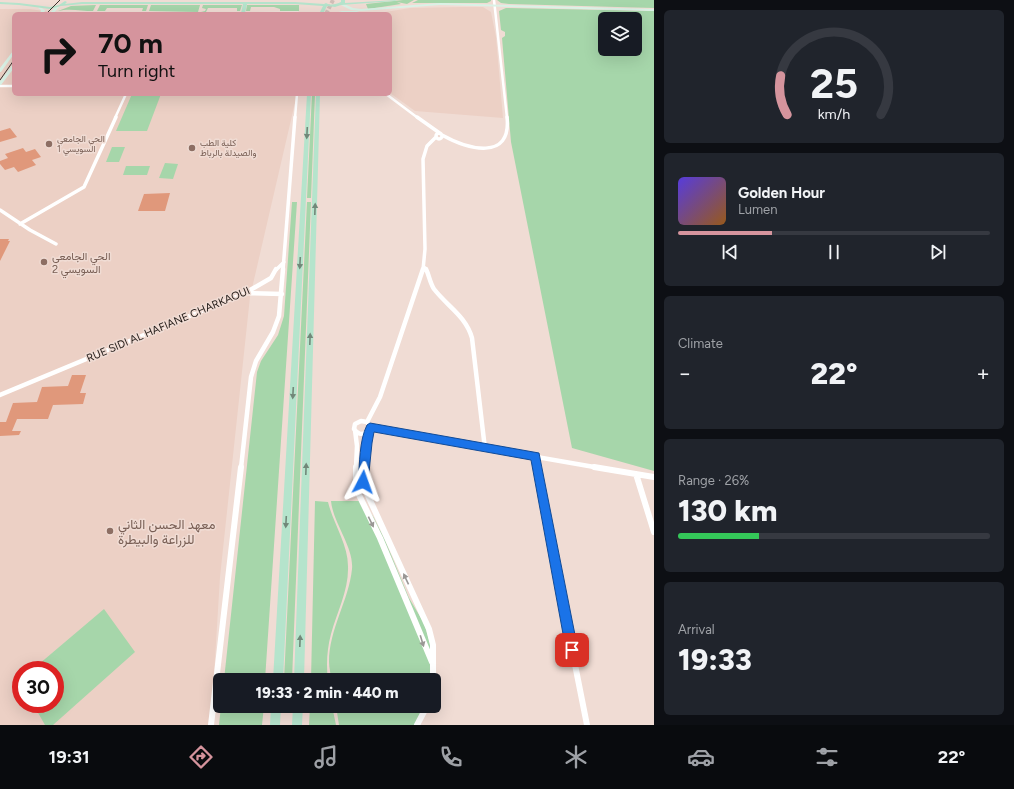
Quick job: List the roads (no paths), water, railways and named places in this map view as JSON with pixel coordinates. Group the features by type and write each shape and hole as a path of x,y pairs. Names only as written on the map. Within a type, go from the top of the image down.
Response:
{"main road":[{"path":"0,2 34,0 34,4 43,10 42,12"},
{"path":"62,5 66,0 291,0"},
{"path":"285,0 341,4 395,0"},
{"path":"0,2 26,4 38,7 57,7 82,3 325,2"},
{"path":"322,12 325,2"},
{"path":"242,12 245,3"},
{"path":"26,4 36,12"},
{"path":"341,4 350,8 361,10 424,4 495,6"},
{"path":"341,4 349,10 361,12"},
{"path":"342,12 361,12 432,5 654,10"},
{"path":"53,12 57,7"},
{"path":"0,72 12,55"},
{"path":"0,83 12,68"},
{"path":"278,673 309,96"},
{"path":"299,673 318,96"},
{"path":"275,725 276,713"}],"street":[{"path":"389,96 433,128 439,136 464,145 486,148 501,144 507,134 506,100 494,0"},
{"path":"0,83 12,86"},
{"path":"20,224 84,187 125,96"},
{"path":"211,725 251,377 258,357 276,327 279,316 282,294 297,96"},
{"path":"433,128 439,136"},
{"path":"433,673 433,645 429,629 365,492 363,476 369,430 367,422 380,396 398,341 413,304 424,268 424,150 430,142 439,136"},
{"path":"0,210 20,224 56,244"},
{"name":"RUE SIDI AL HAFIANE CHARKAOUI","path":"0,395 245,293 271,278 277,268 284,262"},
{"path":"424,268 427,270 433,286 462,317 471,333 485,449"},
{"path":"245,293 282,294"},
{"path":"367,422 363,420 354,425 357,446 356,482 358,493 380,538 406,603 417,625 424,648 433,664"},
{"path":"355,430 361,434 369,430 536,456 654,477"},
{"path":"536,456 557,574 587,725"},
{"path":"636,474 654,532"},
{"path":"417,725 423,713"}],"tunnel":[{"path":"327,12 333,0"}],"tram line":[{"path":"48,12 60,0"},
{"path":"0,80 12,63"}],"place":[{"name":"الحي الجامعي السويسي 1","path":"49,144"},
{"name":"كلية الطب والصيدلة بالرباط","path":"192,148"},
{"name":"الحي الجامعي السويسي 2","path":"44,262"},
{"name":"معهد الحسن الثاني للزراعة والبيطرة","path":"110,531"}]}
